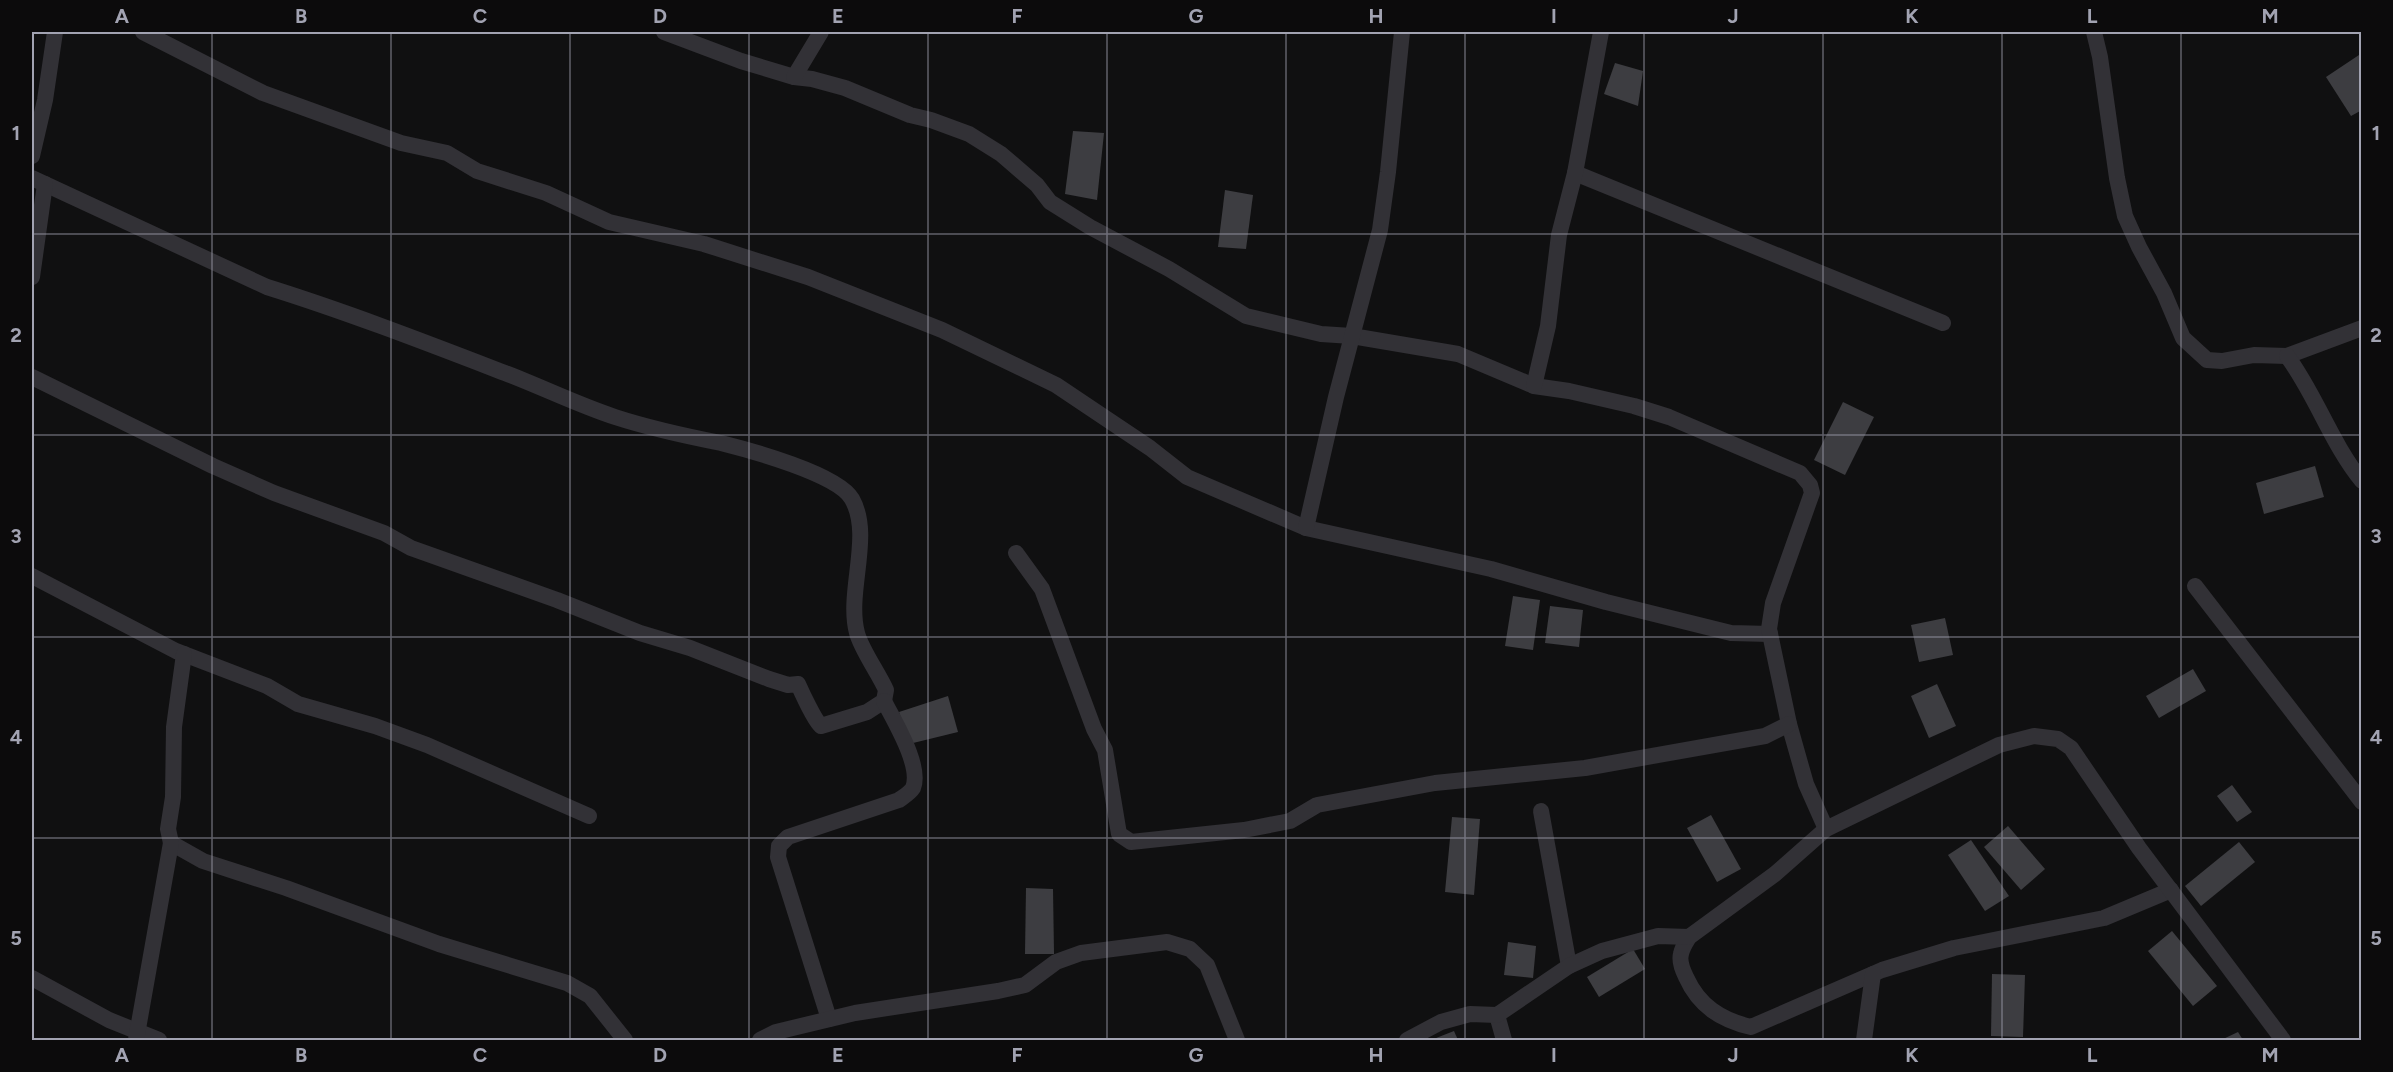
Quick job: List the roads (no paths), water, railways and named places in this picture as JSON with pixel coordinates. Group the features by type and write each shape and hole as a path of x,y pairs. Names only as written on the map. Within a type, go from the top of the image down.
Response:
{"street":[{"path":"32,156 45,100 55,32"},
{"path":"143,32 263,93 401,143 447,153 477,171 546,193 609,222 704,244 808,277 942,330 1056,385 1150,448 1187,477 1306,528 1491,569 1606,603 1731,633 1770,634"},
{"path":"664,32 741,61 845,88 910,115 969,134 1000,154 1037,185 1050,202 1090,227 1169,269 1246,316 1321,334 1352,336 1458,354 1534,386 1634,406 1669,417 1800,473 1810,485 1812,493 1773,603 1770,634 1806,784 1826,829"},
{"path":"794,76 821,32"},
{"path":"1306,528 1336,397 1380,230 1402,32"},
{"path":"1534,386 1548,326 1559,235 1575,173 1601,32"},
{"path":"2094,32 2100,57 2117,178 2126,216 2139,247 2164,293 2183,338 2207,360 2222,361 2254,355 2288,356 2361,328"},
{"path":"1575,173 1943,323"},
{"path":"32,277 38,181 267,287 506,373 613,417 742,448 844,489 852,499 859,516 860,534 855,594 857,634 886,690 884,701 912,760 915,779 912,791 899,800 788,837 779,846 778,857 829,1019"},
{"path":"2288,356 2300,373 2341,453 2361,481"},
{"path":"32,377 213,466 274,493 384,533 411,548 557,600 640,633 690,648 769,679 788,685 798,684 810,705 816,722 821,726 867,712 884,701"},
{"path":"1016,553 1042,589 1094,729 1105,750 1119,834 1131,842 1244,830 1290,821 1317,805 1435,783 1585,768 1765,736 1790,724"},
{"path":"32,576 114,621 184,654 267,686 298,704 375,726 427,745 589,816"},
{"path":"2195,586 2361,802"},
{"path":"136,1036 171,843 168,829 173,797 174,727 184,654"},
{"path":"2171,890 2104,918 1954,948 1873,974 1753,1034 1707,1008 1693,992 1683,971 1680,956 1689,937 1775,874 1826,829 1999,745 2034,736 2058,739 2071,748 2139,848 2171,890 2283,1041"},
{"path":"1541,811 1569,966"},
{"path":"171,843 203,861 286,888 439,944 567,983 590,996 625,1041"},
{"path":"1407,1041 1441,1022 1470,1014 1497,1016 1569,966 1602,951 1658,936 1689,937"},
{"path":"760,1041 776,1032 855,1013 1025,985 1056,962 1081,953 1167,942 1190,950 1207,965 1237,1041"},
{"path":"1864,1041 1873,974"},
{"path":"32,978 136,1036 159,1041"},
{"path":"1497,1016 1504,1041"}]}
